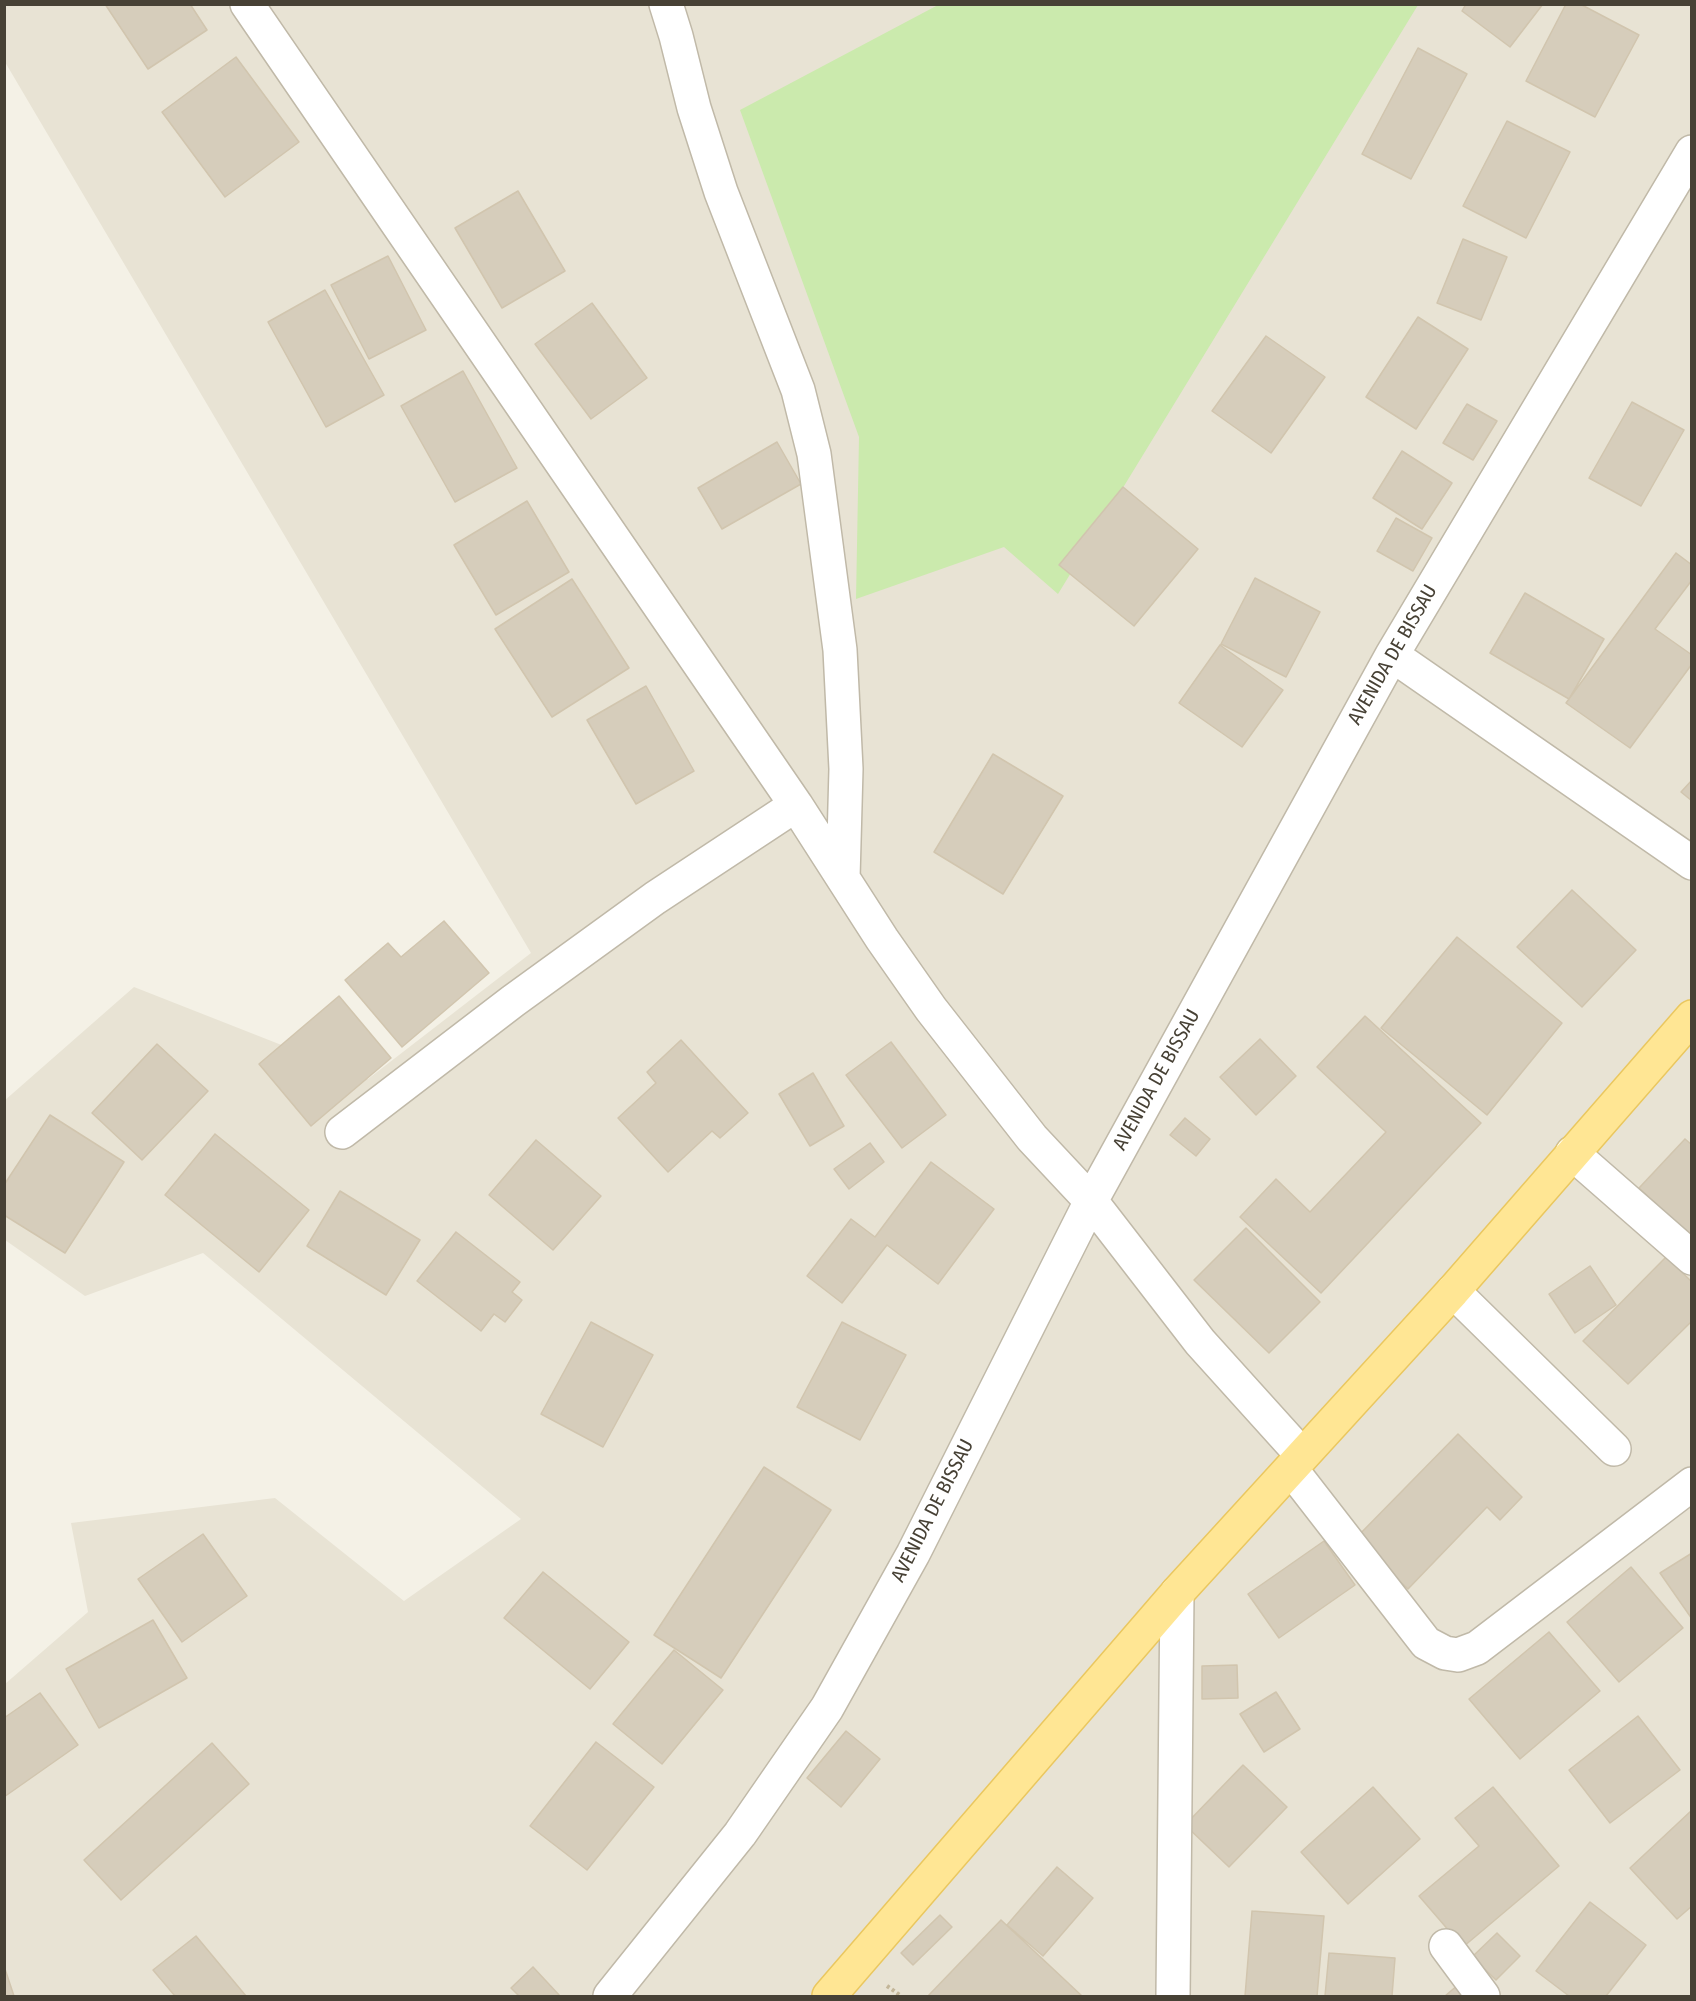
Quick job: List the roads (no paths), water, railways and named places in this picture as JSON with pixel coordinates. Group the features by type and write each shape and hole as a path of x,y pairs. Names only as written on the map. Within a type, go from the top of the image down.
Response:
{"main road":[{"path":"829,1996 1177,1593 1453,1291 1692,1017"}],"street":[{"path":"247,4 796,805 931,1010 1032,1138 1091,1201 1297,1462 1426,1642 1445,1653 1458,1655 1478,1648 1692,1484"},
{"path":"666,4 694,108 721,192 798,390 814,454 840,650 846,769 843,878"},
{"name":"AVENIDA DE BISSAU","path":"610,1996 740,1834 827,1708 913,1554 1091,1201 1392,655 1692,152"},
{"path":"1392,655 1692,863"},
{"path":"342,1132 513,1001 655,898 796,805"},
{"path":"1572,1153 1692,1258"},
{"path":"1453,1291 1614,1449"},
{"path":"1173,1996 1177,1593"},
{"path":"1446,1946 1483,1996"}]}
